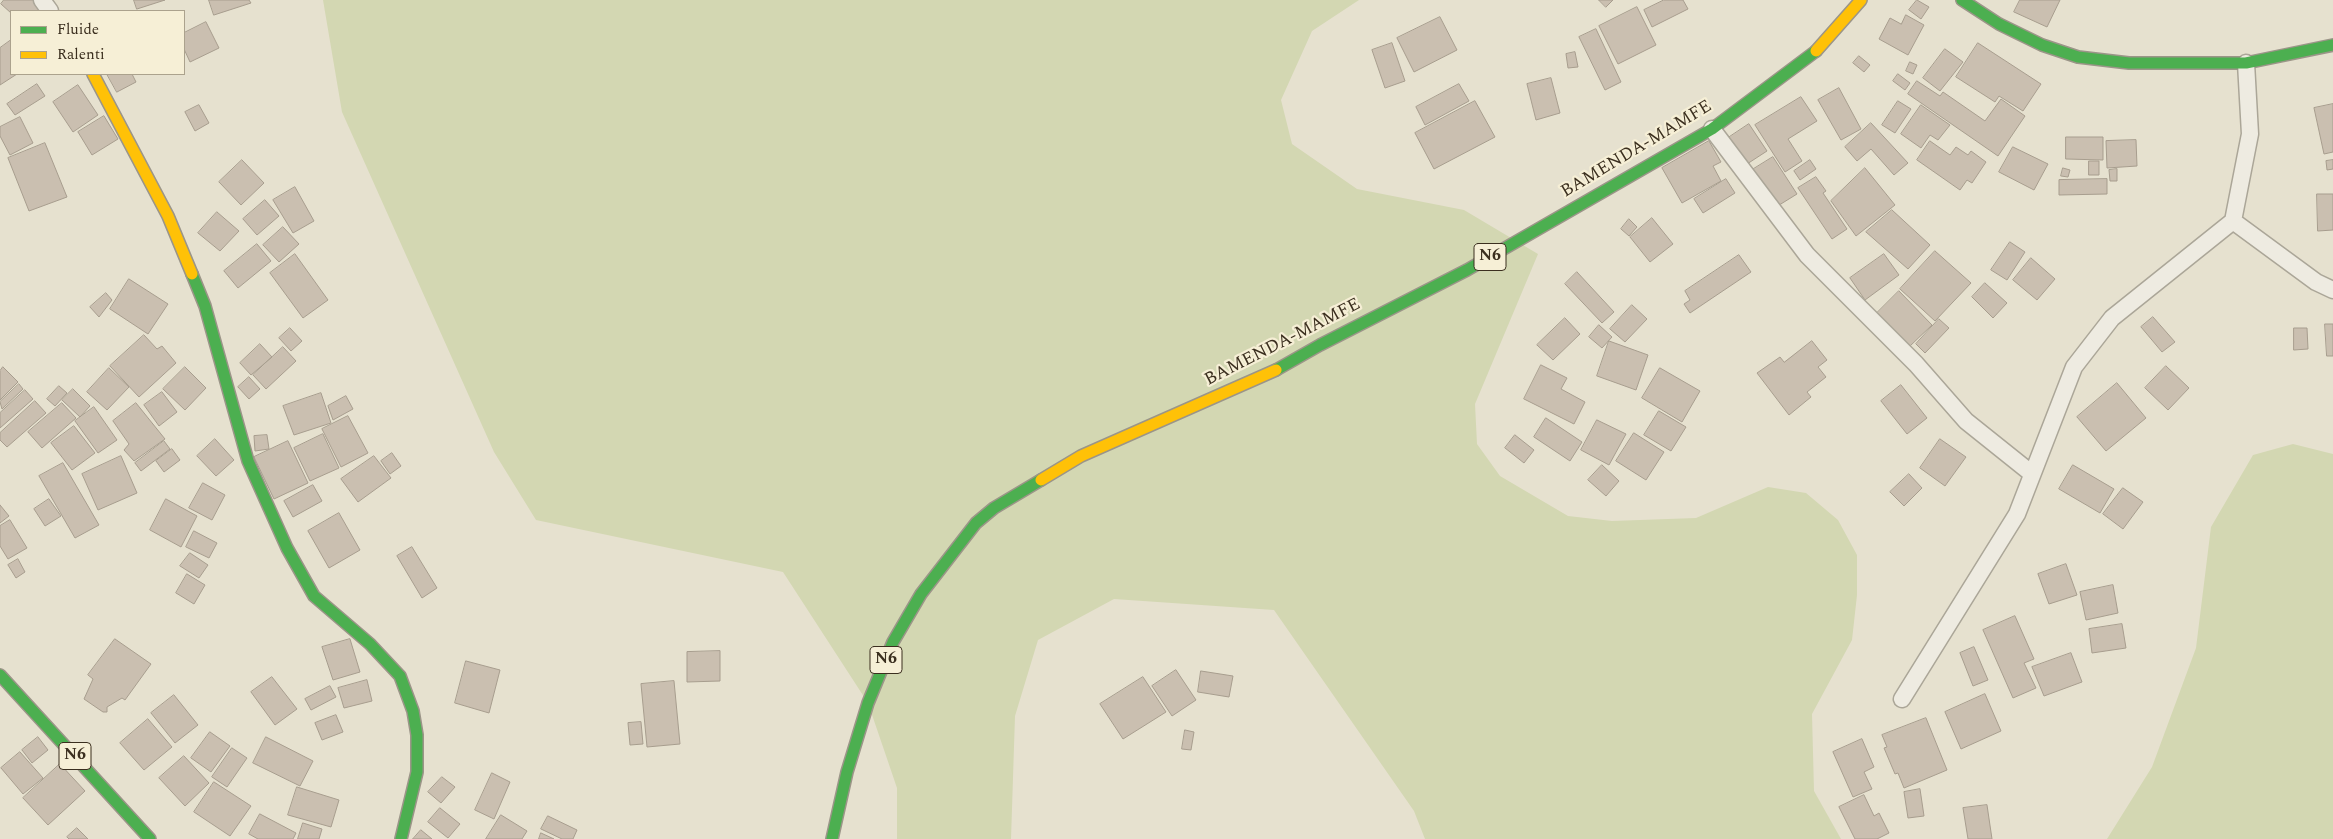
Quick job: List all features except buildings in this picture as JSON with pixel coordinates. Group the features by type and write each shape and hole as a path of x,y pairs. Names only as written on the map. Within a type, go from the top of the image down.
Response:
{"main road":[{"name":"BAMENDA-MAMFE","path":"832,839 847,772 868,703 893,642 927,587 976,523 994,508 1081,456 1264,377 1320,345 1466,270 1712,129 1815,52 1861,0"},
{"path":"1962,0 1998,24 2042,45 2078,57 2129,63 2246,63 2333,45"},
{"path":"94,75 168,216 205,306 248,461 287,548 314,596 370,644 400,676 413,711 417,734 417,772 401,839"},
{"name":"N6","path":"0,675 150,839"}],"street":[{"path":"1902,699 2017,514 2074,367 2112,318 2233,221 2250,134 2246,63"},
{"path":"1712,129 1807,255 1916,364 1966,421 2032,473"},
{"path":"2233,221 2316,282 2333,290"}],"green space":[{"path":"323,0 1359,0 1312,31 1281,100 1292,144 1357,189 1464,210 1538,254 1475,404 1477,444 1500,476 1568,516 1612,521 1696,518 1768,487 1806,493 1838,520 1857,555 1857,595 1852,640 1812,714 1814,791 1841,839 1425,839 1414,811 1274,610 1114,599 1038,640 1015,716 1011,839 897,839 897,788 868,703 783,572 536,520 494,452 342,112"},
{"path":"2293,444 2333,454 2333,839 2107,839 2152,767 2196,648 2211,527 2253,455"}],"traffic: fast":[{"path":"1962,0 1999,24 2042,45 2078,57 2129,63 2246,63 2333,45"},
{"path":"1276,370 1320,345 1467,270 1712,129 1816,51"},
{"path":"192,274 205,306 248,461 287,548 314,596 370,644 400,676 413,711 417,735 417,772 401,839"},
{"path":"832,839 847,772 868,703 893,642 921,594 976,523 994,508 1041,480"},
{"path":"0,675 150,839"}],"traffic: slow":[{"path":"1816,51 1861,0"},
{"path":"94,75 168,216 192,274"},
{"path":"1041,480 1081,456 1276,370"}]}
